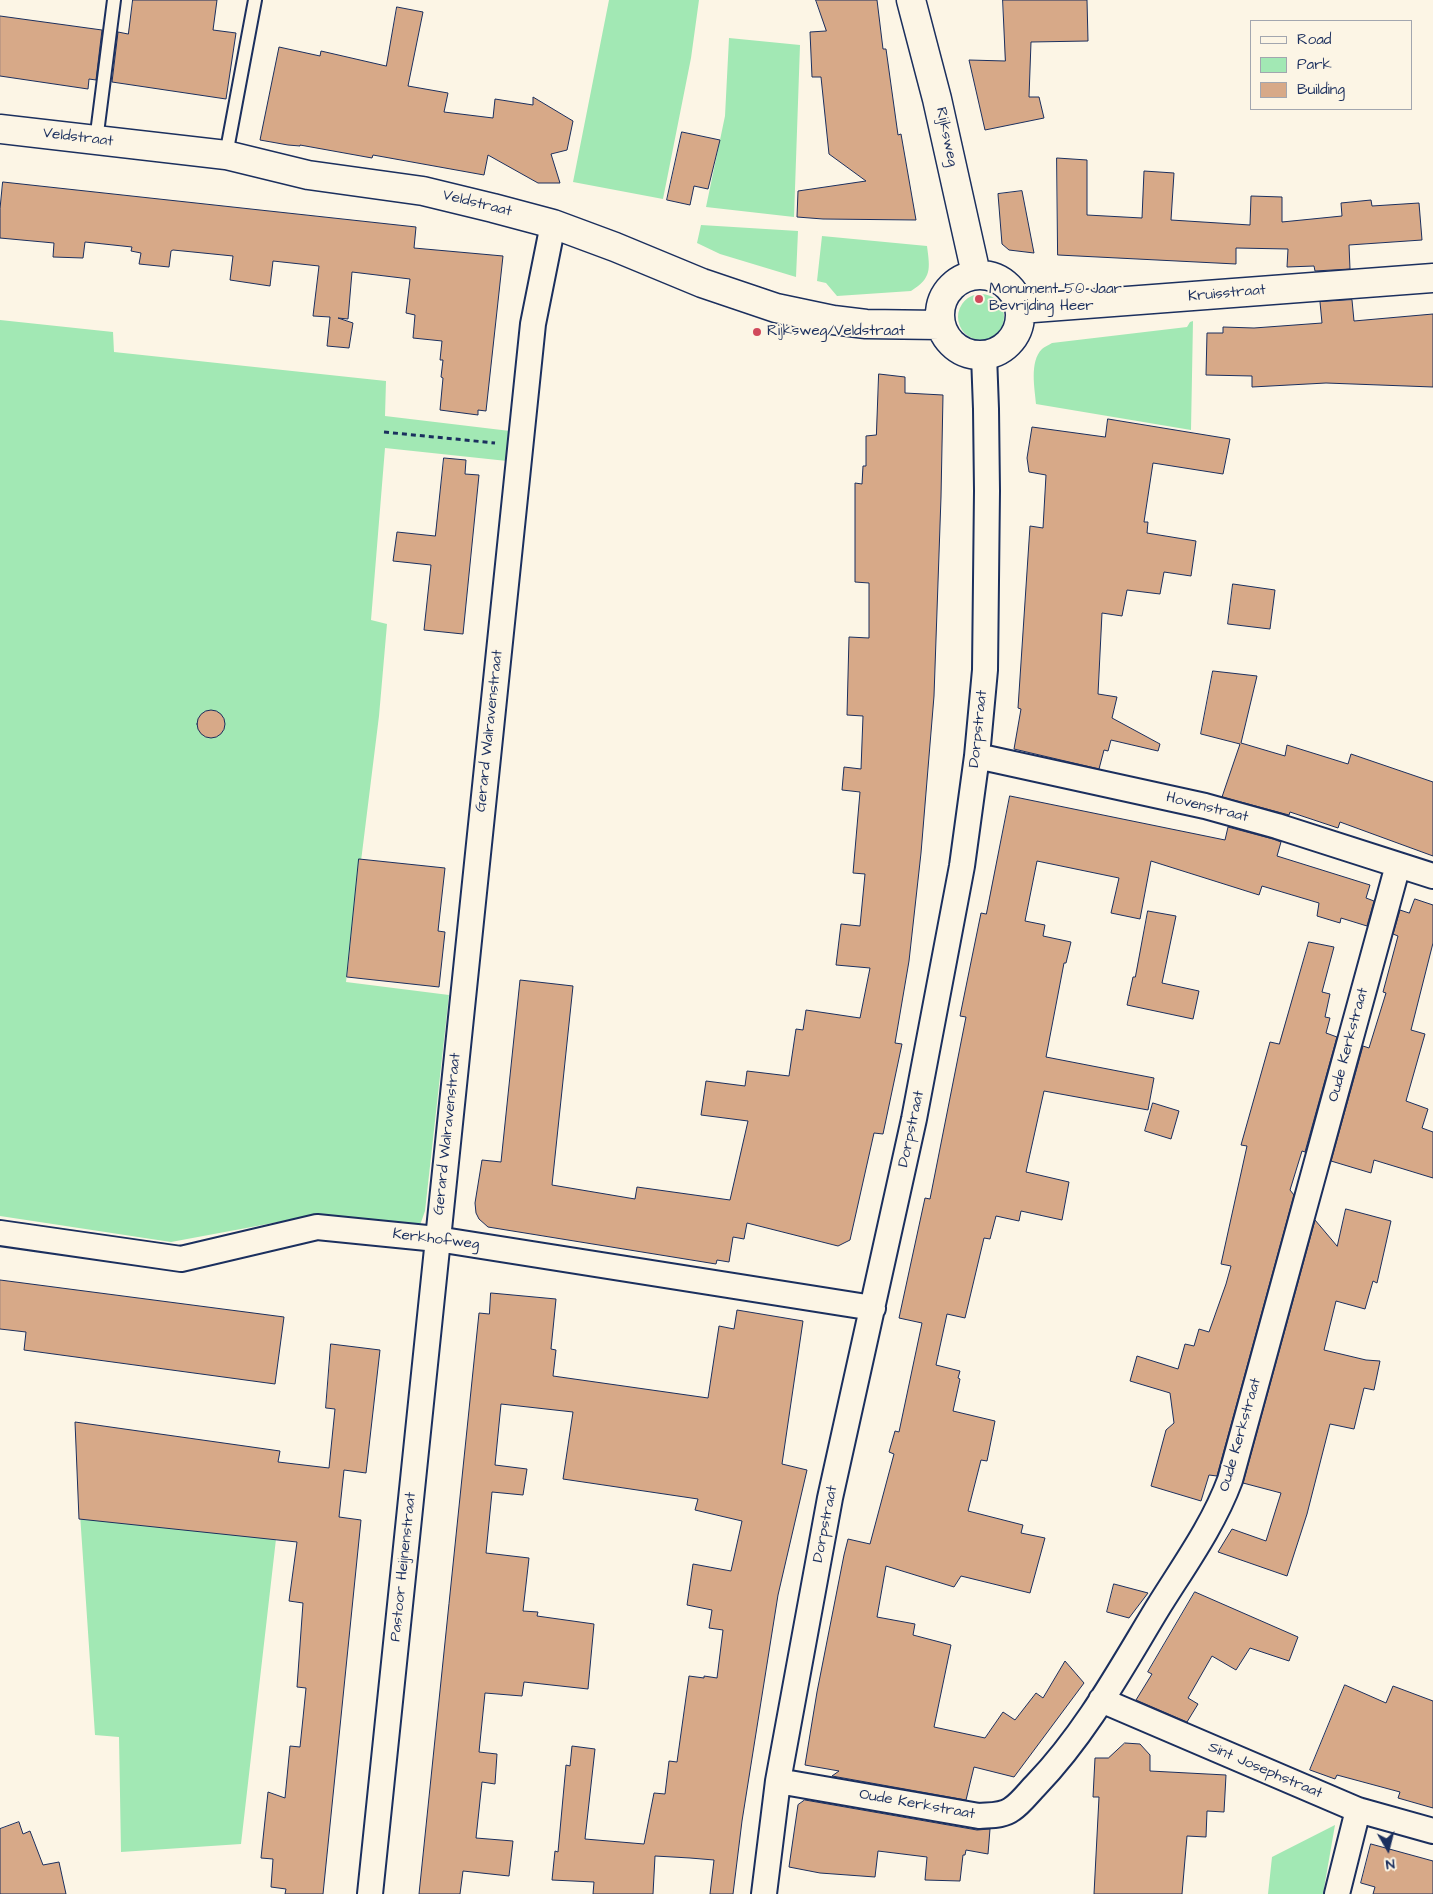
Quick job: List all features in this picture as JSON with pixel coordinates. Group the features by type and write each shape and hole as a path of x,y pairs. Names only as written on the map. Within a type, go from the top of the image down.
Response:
{"street":[{"name":"Rijksweg","path":"911,0 938,99 976,274"},
{"name":"Veldstraat","path":"0,129 226,155 308,175 423,192 554,224 616,247 702,283 776,308 833,320 866,324 940,325"},
{"name":"Gerard Walravenstraat","path":"437,1239 533,324 554,224"},
{"path":"976,274 994,277 1006,284 1016,296 1020,310 1018,329 1009,343 994,352 984,355 972,355 954,346 944,334 940,325 940,306 944,295 953,284 976,274"},
{"name":"Kruisstraat","path":"1020,310 1433,278"},
{"name":"Dorpstraat","path":"764,1894 778,1781 830,1498 914,1119 962,866 977,756 984,670 987,592 987,425 984,355"},
{"name":"Hovenstraat","path":"977,756 1205,806 1277,826 1433,876"},
{"name":"Oude Kerkstraat","path":"778,1781 979,1816 1005,1813 1014,1808 1078,1737 1214,1514 1230,1480 1398,865"},
{"name":"Kerkhofweg","path":"0,1233 181,1259 317,1227 437,1239 873,1308"},
{"name":"Pastoor Heijnenstraat","path":"370,1894 437,1239"},
{"name":"Sint Josephstraat","path":"1101,1700 1358,1810 1433,1831"},
{"path":"1337,1894 1358,1810"}],"lane":[{"path":"96,141 114,0"},
{"path":"226,155 255,0"}],"path":[{"path":"384,432 520,446"}],"green space":[{"path":"609,0 699,0 691,58 663,199 573,182"},
{"path":"729,38 800,45 794,217 706,207 725,116"},
{"path":"701,225 798,231 796,277 720,254 697,243"},
{"path":"822,236 927,246 928,272 923,282 911,291 837,296 826,283 817,281"},
{"path":"981,294 994,298 1000,304 1004,317 1000,330 994,336 981,340 968,336 962,330 958,317 962,304 968,298"},
{"path":"0,320 113,332 114,352 386,381 385,416 510,431 507,461 385,448 371,620 387,624 379,716 346,982 449,995 425,1211 419,1228 316,1215 171,1242 0,1216"},
{"path":"1193,321 1191,430 1036,404 1035,361 1042,349 1052,343 1187,327"},
{"path":"80,1514 276,1539 241,1844 121,1852 119,1737 95,1735"},
{"path":"1335,1825 1323,1894 1268,1894 1272,1857"}],"building":[{"path":"133,0 217,0 213,30 236,33 226,99 112,82 118,32 128,34"},
{"path":"816,0 877,0 883,49 886,49 898,135 901,134 916,220 797,217 798,191 866,181 829,154 821,77 812,77 810,32 826,31"},
{"path":"1003,0 1087,0 1088,41 1031,42 1029,97 1039,97 1044,118 985,130 969,60 1005,61"},
{"path":"397,7 423,12 408,86 448,93 444,112 493,118 495,99 533,105 533,97 573,121 567,150 551,154 560,183 538,183 488,155 484,175 373,155 372,158 260,140 279,47 320,56 321,51 386,66"},
{"path":"0,16 102,30 96,80 89,79 88,89 0,76"},
{"path":"682,132 720,140 708,189 694,186 690,205 667,200"},
{"path":"1057,158 1087,160 1087,215 1142,218 1144,171 1174,173 1171,220 1250,225 1251,196 1282,197 1282,222 1342,216 1341,203 1371,200 1372,206 1419,203 1422,240 1349,245 1350,269 1315,271 1314,266 1287,267 1288,249 1236,248 1236,264 1058,255"},
{"path":"3,182 416,227 414,248 503,256 486,411 478,410 478,415 440,410 443,378 441,377 443,360 440,360 442,341 413,338 415,315 406,313 410,279 352,272 348,319 338,318 353,323 349,348 327,346 330,317 313,316 319,266 273,261 270,286 230,280 233,256 173,250 171,251 169,267 139,264 141,253 131,251 132,247 85,242 83,258 53,257 54,243 0,238 0,209"},
{"path":"1022,191 1034,253 1009,250 1002,244 998,194"},
{"path":"1352,300 1354,321 1433,314 1433,387 1326,383 1252,387 1252,376 1206,375 1207,333 1223,333 1223,327 1254,328 1322,323 1320,302"},
{"path":"879,374 905,377 905,393 943,395 941,497 934,696 921,853 909,961 895,1043 902,1044 883,1134 874,1133 850,1240 838,1246 747,1223 744,1239 733,1237 729,1262 717,1260 716,1264 488,1227 479,1219 475,1203 482,1160 501,1162 520,980 573,986 552,1185 635,1199 637,1187 730,1200 748,1121 701,1115 706,1081 745,1086 747,1071 789,1076 796,1029 803,1030 806,1010 860,1018 870,968 836,965 841,924 860,926 865,874 853,873 860,792 842,790 844,767 861,769 863,716 847,715 849,637 869,638 869,583 855,582 855,483 862,484 863,466 866,466 866,436 876,435"},
{"path":"1108,419 1230,439 1223,474 1153,463 1144,522 1148,522 1147,533 1196,541 1191,576 1164,572 1160,594 1127,590 1122,616 1102,613 1098,694 1117,697 1112,718 1160,744 1158,751 1111,740 1108,751 1104,750 1099,769 1014,749 1021,709 1018,708 1030,526 1043,528 1046,475 1029,472 1027,458 1032,427 1105,437"},
{"path":"444,458 466,460 465,474 479,475 463,634 424,630 431,565 393,561 397,532 435,536"},
{"path":"1233,584 1275,590 1270,629 1228,624"},
{"path":"1213,671 1257,676 1241,743 1285,756 1287,745 1348,764 1351,754 1433,782 1433,856 1340,822 1338,828 1290,812 1289,815 1222,797 1240,744 1201,734"},
{"path":"211,710 221,714 225,724 221,734 211,738 201,734 197,724 201,714"},
{"path":"1010,796 1225,840 1228,827 1273,839 1281,842 1277,856 1370,885 1366,898 1374,901 1367,926 1341,918 1340,923 1317,916 1319,903 1262,886 1259,895 1151,861 1140,919 1111,913 1119,878 1037,861 1025,921 1045,925 1043,936 1071,942 1066,963 1064,963 1046,1057 1154,1078 1148,1110 1044,1091 1026,1172 1069,1182 1062,1220 1021,1211 1019,1221 996,1216 990,1239 984,1238 965,1318 947,1314 936,1365 960,1371 953,1411 995,1421 987,1461 981,1460 968,1511 1023,1525 1021,1533 1045,1538 1030,1593 961,1576 954,1587 886,1566 877,1617 915,1624 913,1635 951,1645 934,1727 985,1738 1003,1712 1015,1720 1036,1693 1043,1698 1065,1661 1084,1683 1014,1777 974,1767 966,1800 832,1776 839,1771 805,1765 817,1692 848,1539 870,1544 894,1454 889,1452 895,1431 899,1432 922,1323 899,1318 925,1198 930,1199 966,1017 960,1016 981,913 986,914"},
{"path":"359,859 445,868 438,931 445,932 439,987 347,977"},
{"path":"1415,899 1433,905 1433,943 1411,1030 1425,1034 1406,1101 1428,1109 1422,1128 1433,1132 1433,1178 1374,1160 1371,1173 1331,1161 1363,1046 1369,1048 1386,993 1383,992 1398,936 1393,934 1400,910 1409,913"},
{"path":"1148,911 1176,916 1162,983 1199,991 1193,1019 1127,1005 1133,977 1135,977"},
{"path":"1309,942 1334,947 1322,992 1330,994 1325,1017 1330,1018 1326,1033 1337,1037 1305,1152 1302,1151 1290,1190 1294,1195 1217,1476 1209,1475 1201,1501 1151,1486 1166,1430 1174,1423 1170,1393 1130,1381 1137,1356 1178,1369 1185,1344 1194,1346 1199,1329 1209,1332 1231,1266 1221,1264 1247,1146 1241,1145 1270,1042 1279,1044"},
{"path":"1153,1103 1179,1111 1171,1139 1145,1131"},
{"path":"1346,1209 1391,1221 1377,1283 1373,1281 1365,1309 1336,1301 1324,1350 1366,1360 1380,1361 1374,1390 1364,1388 1354,1429 1330,1424 1307,1514 1287,1576 1218,1552 1232,1529 1266,1541 1281,1493 1243,1483 1315,1220 1337,1246"},
{"path":"0,1280 284,1317 275,1384 24,1350 26,1332 0,1329"},
{"path":"491,1293 556,1299 551,1349 556,1350 553,1376 708,1398 719,1326 734,1329 737,1310 803,1321 782,1464 807,1470 778,1595 742,1821 733,1894 710,1894 714,1860 690,1858 655,1856 653,1894 593,1894 594,1882 552,1880 555,1851 558,1852 566,1765 570,1766 572,1746 595,1749 585,1839 644,1844 654,1793 665,1794 669,1761 677,1762 689,1676 717,1678 723,1630 709,1628 712,1610 687,1605 693,1564 731,1571 742,1521 695,1510 698,1499 563,1479 573,1412 501,1404 495,1465 527,1469 523,1495 492,1492 486,1553 529,1558 523,1611 538,1612 537,1616 594,1624 588,1689 524,1682 522,1696 485,1693 479,1752 497,1754 495,1784 482,1782 476,1838 513,1841 509,1876 463,1871 460,1894 419,1894 479,1313 489,1314"},
{"path":"331,1344 380,1350 366,1473 344,1470 339,1517 361,1520 323,1894 285,1894 286,1889 271,1887 273,1859 261,1858 268,1792 285,1798 290,1746 300,1747 306,1688 297,1687 303,1603 289,1601 297,1542 79,1519 75,1422 280,1451 278,1462 329,1468 335,1409 326,1408"},
{"path":"1114,1584 1148,1593 1129,1618 1107,1612"},
{"path":"1195,1592 1298,1637 1289,1661 1250,1648 1236,1670 1212,1656 1188,1698 1198,1704 1187,1722 1136,1700 1152,1674 1148,1672"},
{"path":"1345,1685 1386,1703 1393,1686 1433,1701 1433,1808 1398,1798 1400,1792 1337,1775 1335,1779 1310,1770"},
{"path":"1125,1743 1140,1744 1150,1755 1150,1771 1226,1775 1224,1812 1207,1811 1206,1837 1187,1836 1182,1894 1094,1894 1099,1797 1093,1797 1095,1758 1108,1758"},
{"path":"805,1800 977,1830 990,1829 988,1854 966,1850 965,1855 963,1855 960,1881 925,1880 927,1857 878,1851 875,1877 820,1873 789,1867 798,1805"},
{"path":"19,1822 23,1834 30,1831 43,1865 59,1862 66,1894 0,1894 0,1829"},
{"path":"1371,1844 1433,1861 1433,1894 1373,1894 1375,1887 1361,1883"}],"place":[{"name":"Monument 50 Jaar Bevrijding Heer","path":"979,299"},
{"name":"Rijksweg/Veldstraat","path":"757,332"}]}
